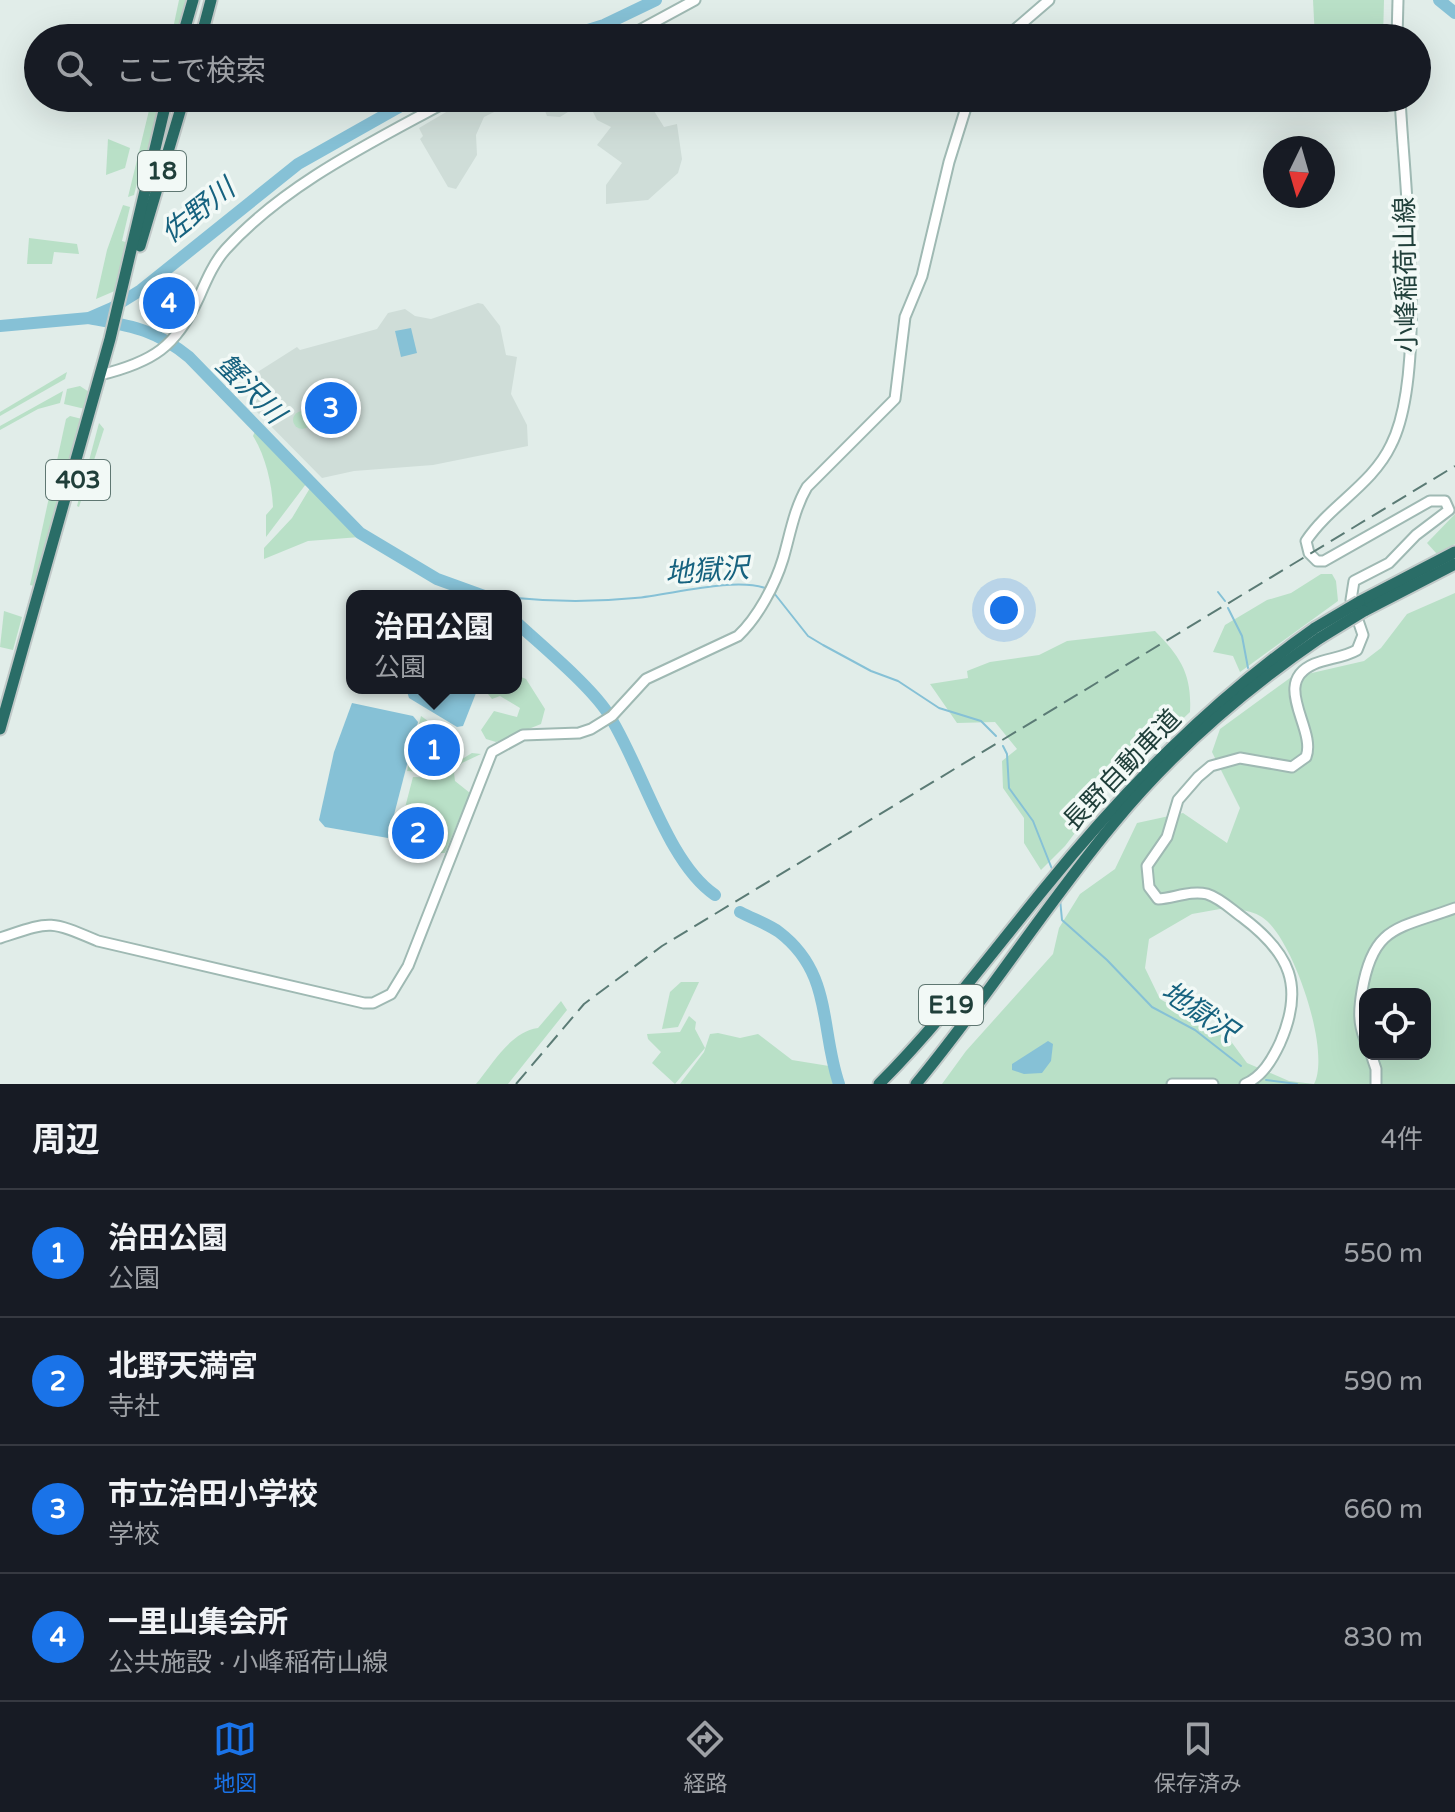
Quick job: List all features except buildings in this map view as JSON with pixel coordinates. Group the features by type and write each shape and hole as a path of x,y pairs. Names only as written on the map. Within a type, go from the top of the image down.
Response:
{"highway":[{"path":"186,24 193,0"},
{"path":"205,24 211,0"},
{"name":"18","path":"104,374 137,244 164,112"},
{"name":"18","path":"137,244 179,112"},
{"name":"403","path":"0,729 104,374"},
{"name":"長野自動車道","path":"879,1084 925,1035 1018,921 1133,793 1239,690 1318,633 1455,552"},
{"name":"長野自動車道","path":"1361,607 1455,564"},
{"name":"長野自動車道","path":"916,1084 1133,793"}],"main road":[{"path":"651,24 695,0"},
{"path":"1021,24 1049,0"},
{"path":"1397,24 1398,0"},
{"path":"104,374 149,359 167,348 177,338 225,250 321,172 428,112"},
{"path":"0,938 34,926 59,924 98,941 364,1003 384,1000 398,985 408,966 492,752 523,735 579,733 610,718 646,679 738,636 772,584 800,498 807,487 895,399 905,317 922,276 945,177 965,112"},
{"name":"小峰稲荷山線","path":"1245,1084 1262,1073 1289,1021 1293,993 1285,962 1268,937 1214,896 1191,893 1158,899 1149,887 1147,866 1167,837 1178,800 1211,766 1240,758 1292,767 1306,757 1310,740 1296,709 1296,686 1299,677 1313,665 1345,657 1357,650 1362,642 1363,627 1350,594 1354,581 1389,563 1449,510 1445,501 1430,501 1324,561 1317,561 1309,553 1306,541 1316,527 1380,465 1392,444 1401,416 1411,334 1401,112"},
{"path":"1363,988 1374,945 1396,929 1455,908"},
{"path":"1373,1060 1376,1084"},
{"path":"1172,1084 1213,1084"}],"shaded area":[{"path":"446,112 494,112 484,117 476,135 477,155 456,189 448,187 420,139 423,136 419,128"},
{"path":"545,112 568,112 560,117 547,116"},
{"path":"593,112 655,112 664,127 677,124 682,159 678,173 648,200 606,204 606,185 622,163 597,145 611,127 597,120"},
{"path":"483,304 500,326 506,355 517,357 511,394 527,425 528,446 433,465 354,471 322,478 255,410 256,373 297,347 300,350 377,329 388,313 405,309 415,316 431,319"}],"green space":[{"path":"179,0 188,0 181,24 174,24"},
{"path":"1313,0 1384,0 1383,24 1314,24"},
{"path":"149,112 160,112 147,167 139,175 134,195 128,197"},
{"path":"108,139 130,148 125,168 106,175"},
{"path":"123,205 130,207 122,241 129,243 117,290 96,299 107,250"},
{"path":"29,238 77,244 79,254 54,252 52,264 27,264"},
{"path":"67,372 65,379 0,416 0,412"},
{"path":"80,386 89,392 85,409 64,404 67,389"},
{"path":"63,391 60,403 38,409 0,430 0,426"},
{"path":"302,411 311,420 302,429 293,420"},
{"path":"70,416 82,419 34,586 30,585 66,419"},
{"path":"99,423 104,429 79,507 77,506"},
{"path":"255,431 306,484 266,537 266,515 273,507 264,460 253,436"},
{"path":"310,488 360,537 308,541 264,559 264,548 292,518"},
{"path":"1455,514 1455,544 1437,554 1427,543"},
{"path":"1321,574 1332,574 1338,601 1240,672 1233,656 1213,652 1225,625 1267,600 1291,593"},
{"path":"1455,593 1455,1084 1314,1084 942,1084 966,1051 1053,954 1059,928 1080,894 1115,869 1137,823 1183,813 1227,843 1240,808 1212,752 1220,729 1290,678 1364,661 1381,648 1407,614","holes":["1220,909 1251,912 1267,921 1278,934 1299,975 1318,1049 1314,1084 1289,1081 1247,1063 1230,1040 1160,999 1145,968 1149,939 1192,914"]},
{"path":"4,611 22,617 13,650 0,647"},
{"path":"1155,631 1183,667 1189,687 1190,712 1107,791 1065,846 1041,870 1024,843 1024,818 1003,788 1002,761 1017,749 995,722 957,723 930,684 968,678 967,671 990,662 1039,655 1067,641"},
{"path":"522,677 526,679 545,709 541,724 496,742 486,739 481,730 494,711 517,717 520,708 500,696 492,699 488,694 522,694"},
{"path":"421,716 459,743 451,764 441,774 407,771"},
{"path":"472,753 481,754 462,763 454,773 455,781 470,793 445,853 398,853 395,846 413,777 443,778 459,761"},
{"path":"681,982 699,982 678,1027 662,1029 670,992"},
{"path":"561,1001 567,1010 508,1084 476,1084 511,1042 538,1028"},
{"path":"689,1016 696,1022 695,1029 705,1048 675,1084 652,1063 661,1052 647,1034 680,1032"},
{"path":"710,1034 740,1038 758,1034 792,1060 829,1066 833,1084 680,1084 704,1052"}],"water":[{"path":"411,328 417,353 401,357 395,331"},
{"path":"408,694 476,694 463,726 457,727 409,698"},
{"path":"352,703 413,716 418,722 388,838 325,827 319,820 334,752"},
{"path":"1048,1041 1053,1044 1051,1061 1042,1073 1024,1074 1012,1070 1012,1064"}],"waterway":[{"name":"佐野川","path":"606,24 656,0"},
{"path":"1439,0 1455,13"},
{"name":"佐野川","path":"0,326 89,318 112,308 141,290 298,164 390,112"},
{"name":"蟹沢川","path":"89,318 142,330 177,348 360,533 437,579 467,590"},
{"name":"地獄沢","path":"522,598 605,600 736,584 765,588"},
{"path":"1218,592 1225,601"},
{"name":"地獄沢","path":"774,593 808,636 871,671 898,681 939,708 981,721 996,736"},
{"path":"1228,608 1242,636 1248,668"},
{"name":"蟹沢川","path":"522,628 577,678 607,712 682,860 715,895"},
{"name":"地獄沢","path":"1003,746 1007,754 1009,788 1033,821 1052,869"},
{"name":"地獄沢","path":"1060,899 1062,920 1107,960 1152,1007 1195,1030 1241,1066"},
{"name":"蟹沢川","path":"740,912 779,932 808,965 822,1003 839,1084"},
{"name":"地獄沢","path":"1266,1080 1297,1084"}],"railway":[{"path":"516,1084 584,1004 662,946 1455,466"}],"place":[{"name":"一里山集会所","path":"169,303"},
{"name":"市立治田小学校","path":"331,408"},
{"name":"治田公園","path":"434,750"},
{"name":"北野天満宮","path":"418,833"}]}
